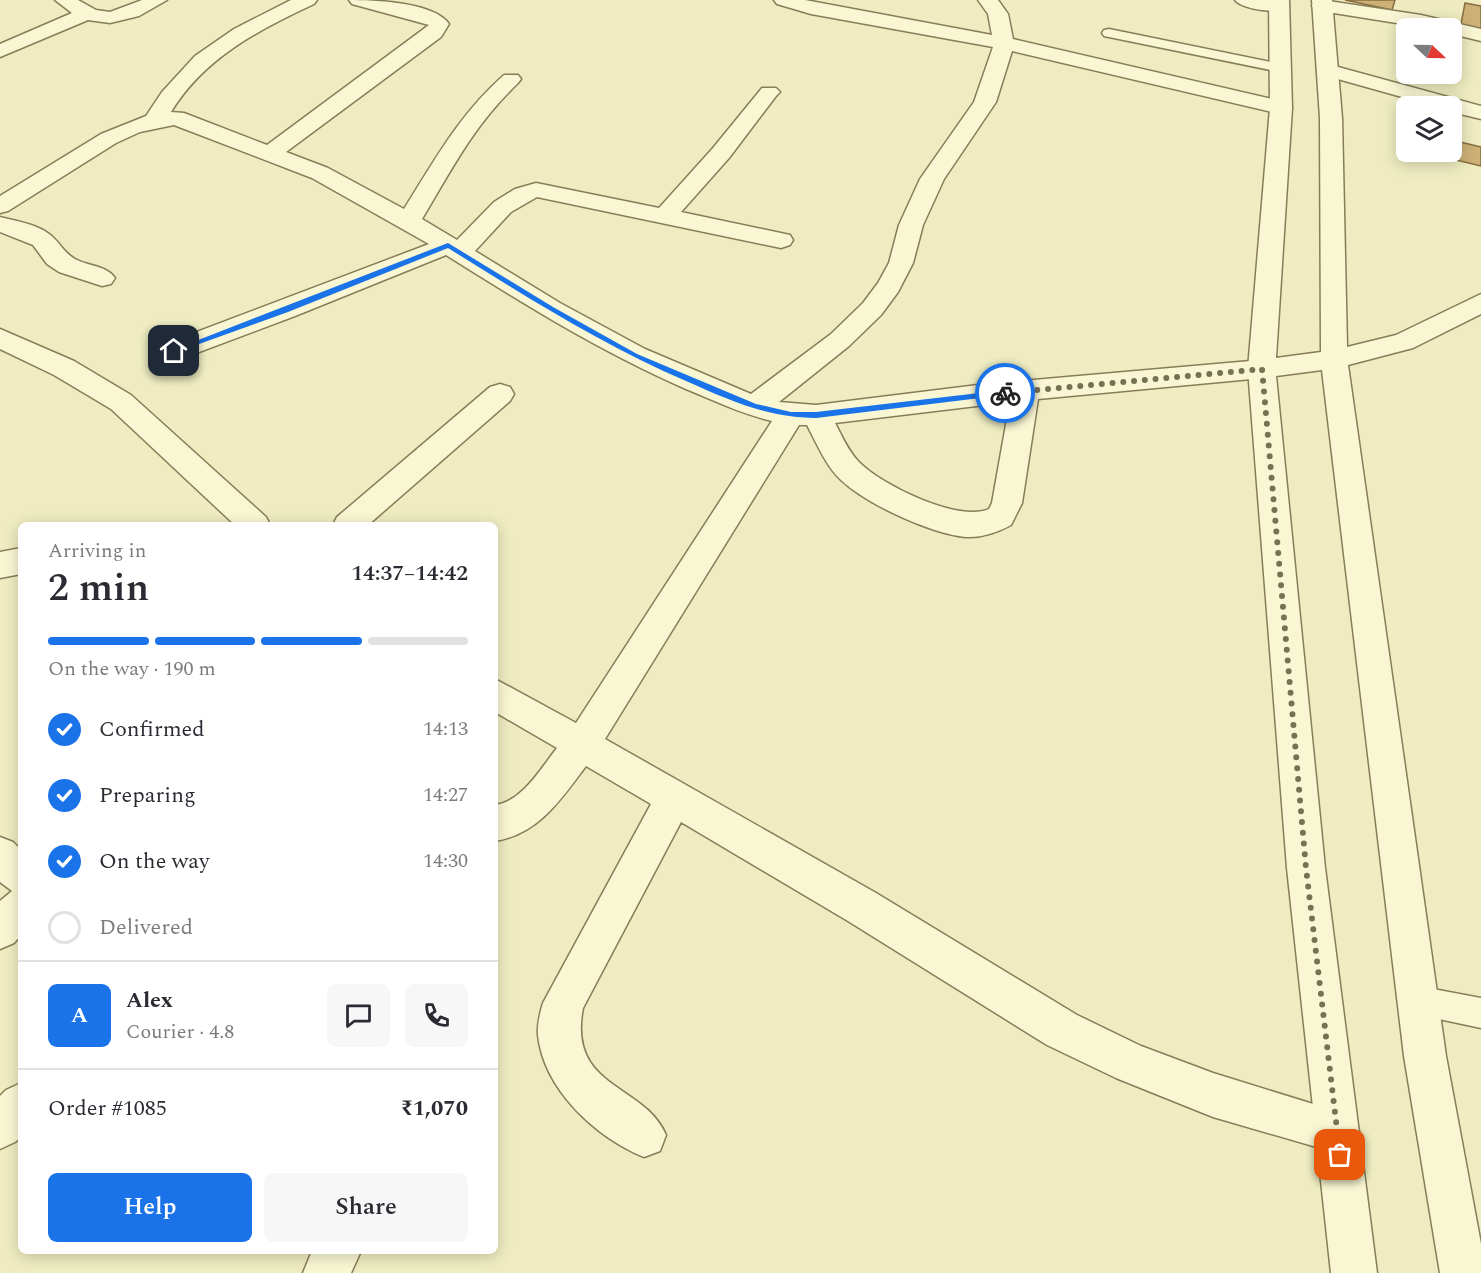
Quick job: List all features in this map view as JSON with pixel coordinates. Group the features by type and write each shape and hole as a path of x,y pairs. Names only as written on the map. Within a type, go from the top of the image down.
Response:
{"street":[{"path":"65,0 87,14 112,19 157,0"},
{"path":"156,118 171,91 201,62 264,20 307,0"},
{"path":"271,153 434,33 440,24 432,18 359,0"},
{"path":"784,0 810,8 1004,43 1281,108"},
{"path":"754,407 840,340 872,309 889,286 901,263 911,225 932,179 985,102 1004,43 998,14 988,0"},
{"path":"1245,0 1279,2 1281,108 1262,369 1306,868 1354,1273"},
{"path":"1463,1273 1417,1001 1334,360 1331,118 1322,3 1421,21 1481,35"},
{"path":"0,51 87,14"},
{"path":"1328,70 1481,113"},
{"path":"409,221 464,130 483,105 511,79"},
{"path":"666,215 721,153 769,92"},
{"path":"0,206 127,128 156,118 189,120 320,173 409,221 551,309 634,356 754,407 804,415 1026,390 1262,369 1334,360 1404,342 1481,303"},
{"path":"174,351 454,249 504,203 518,194 536,190 781,240"},
{"path":"0,224 29,233 42,240 56,258 69,266 102,278"},
{"path":"0,338 64,368 121,402 252,522"},
{"path":"804,415 864,483 940,518 963,524 983,525 1000,517 1006,502 1026,390"},
{"path":"352,522 501,394"},
{"path":"498,823 509,821 535,803 582,744 804,415"},
{"path":"0,565 18,562"},
{"path":"498,696 862,907 1062,1030 1131,1063 1214,1095 1337,1131"},
{"path":"644,1135 585,1090 566,1061 559,1035 563,1003 674,798"},
{"path":"0,855 18,873"},
{"path":"0,929 18,910"},
{"path":"0,1127 18,1108"},
{"path":"326,1273 336,1254"}],"lane":[{"path":"1110,33 1280,68"},
{"path":"1417,1001 1481,1013"}],"building":[{"path":"1345,0 1395,0 1392,10"},
{"path":"1465,3 1481,6 1481,29 1462,24"},
{"path":"1462,142 1481,147 1481,166 1462,161"}],"way so far":[{"path":"1005,393 1262,369 1306,868 1340,1155"}],"route":[{"path":"174,351 286,310 448,245 551,309 634,356 754,407 791,415 816,415 1005,393"}]}
